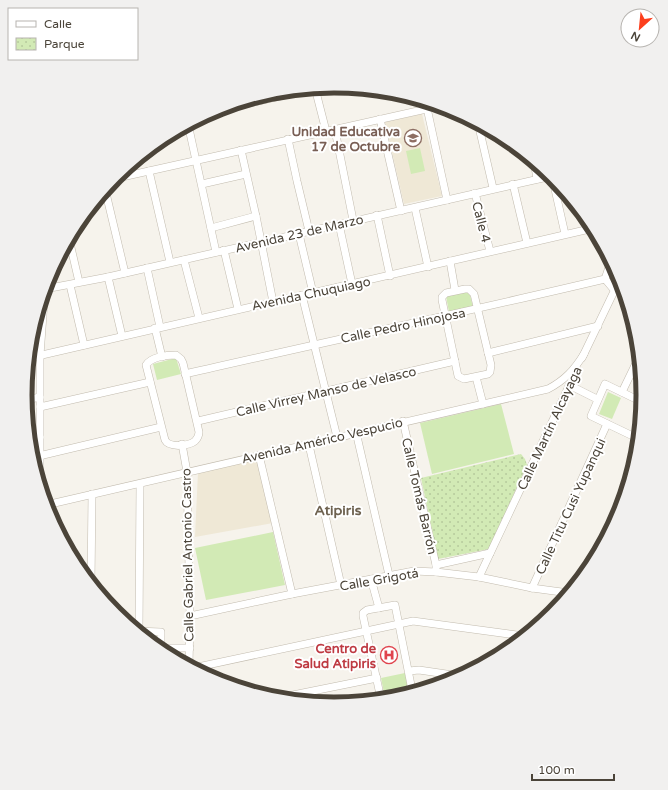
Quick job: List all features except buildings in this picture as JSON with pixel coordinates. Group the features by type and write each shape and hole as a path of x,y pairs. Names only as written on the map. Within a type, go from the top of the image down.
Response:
{"street":[{"path":"318,94 326,132"},
{"path":"126,176 427,108 447,200"},
{"path":"380,119 401,211"},
{"path":"189,130 216,252"},
{"path":"335,130 353,220"},
{"path":"480,130 493,188"},
{"path":"288,139 309,231"},
{"path":"241,150 273,302"},
{"path":"536,170 537,179"},
{"path":"149,171 170,262"},
{"path":"202,184 246,174"},
{"name":"Avenida 23 de Marzo","path":"51,290 79,282 184,260 261,241 299,234 353,220 415,208 493,188 544,178"},
{"path":"513,184 527,243"},
{"path":"555,189 565,234"},
{"name":"Calle 4","path":"475,193 490,251"},
{"path":"107,196 125,272"},
{"path":"415,208 428,267"},
{"path":"377,215 390,276"},
{"path":"211,228 256,216"},
{"path":"339,224 352,284"},
{"name":"Avenida Chuquiago","path":"35,356 238,309 390,276 490,251 587,230"},
{"path":"299,234 313,293"},
{"path":"71,246 79,282"},
{"path":"224,250 238,309"},
{"path":"184,260 199,318"},
{"path":"450,261 455,290"},
{"path":"147,268 162,357"},
{"path":"608,269 605,279 615,292"},
{"path":"108,277 122,336"},
{"name":"Calle Pedro Hinojosa","path":"186,374 605,279"},
{"path":"70,285 84,345"},
{"name":"Calle Martín Alcayaga","path":"479,577 569,385 616,288"},
{"path":"465,289 472,291 474,294 491,365 490,372 488,374 476,377 461,378 458,376 442,297 446,293 455,290 465,289"},
{"path":"302,295 337,437"},
{"path":"39,459 40,355 43,315"},
{"path":"488,353 598,326"},
{"name":"Avenida Américo Vespucio","path":"52,504 309,445 403,421 548,389 560,383 569,375 584,354"},
{"path":"172,355 181,359 198,421 199,432 197,438 192,442 171,445 166,443 146,369 147,363 150,360 162,357 172,355"},
{"name":"Calle Virrey Manso de Velasco","path":"198,421 455,361"},
{"path":"622,392 634,367"},
{"path":"476,377 482,404"},
{"path":"40,407 150,382"},
{"path":"633,436 591,416 605,384 636,399"},
{"path":"569,385 597,400"},
{"path":"32,399 40,397"},
{"name":"Calle Tomás Barrón","path":"403,421 436,568"},
{"name":"Calle Titu Cusi Yupanqui","path":"532,588 607,424"},
{"path":"39,456 161,427"},
{"path":"356,432 389,575"},
{"path":"36,439 40,438"},
{"name":"Calle Gabriel Antonio Castro","path":"182,444 187,472 190,616 189,660"},
{"path":"309,445 340,585"},
{"path":"260,455 292,594"},
{"path":"138,625 140,484"},
{"path":"91,575 92,494"},
{"path":"436,568 490,553"},
{"name":"Calle Grigotá","path":"190,616 389,575 436,568 532,588 563,592"},
{"path":"371,579 379,608"},
{"path":"380,693 363,613 367,610 396,605 409,671 410,687"},
{"path":"201,666 413,621 518,635"},
{"path":"146,631 161,632 161,643"},
{"path":"170,649 190,648"},
{"path":"409,671 419,670 449,674"},
{"path":"297,694 377,678"}],"shaded area":[{"path":"422,114 442,196 404,204 385,122"},
{"path":"258,459 273,523 195,537 198,472"}],"green space":[{"path":"420,148 425,171 411,174 406,151"},
{"path":"469,291 473,307 449,312 446,296"},
{"path":"176,358 181,374 157,380 153,364"},
{"path":"608,392 621,398 612,419 599,414"},
{"path":"501,404 514,454 432,474 420,423"},
{"path":"521,454 527,465 489,549 438,559 421,478"},
{"path":"273,532 285,585 206,600 195,548"},
{"path":"151,636 160,636 160,642"},
{"path":"405,673 408,688 384,692 381,678"}],"place":[{"name":"Unidad Educativa 17 de Octubre","path":"413,138"},
{"name":"Centro de Salud Atipiris","path":"389,655"}],"district":[{"name":"Atipiris","path":"338,510"}]}
